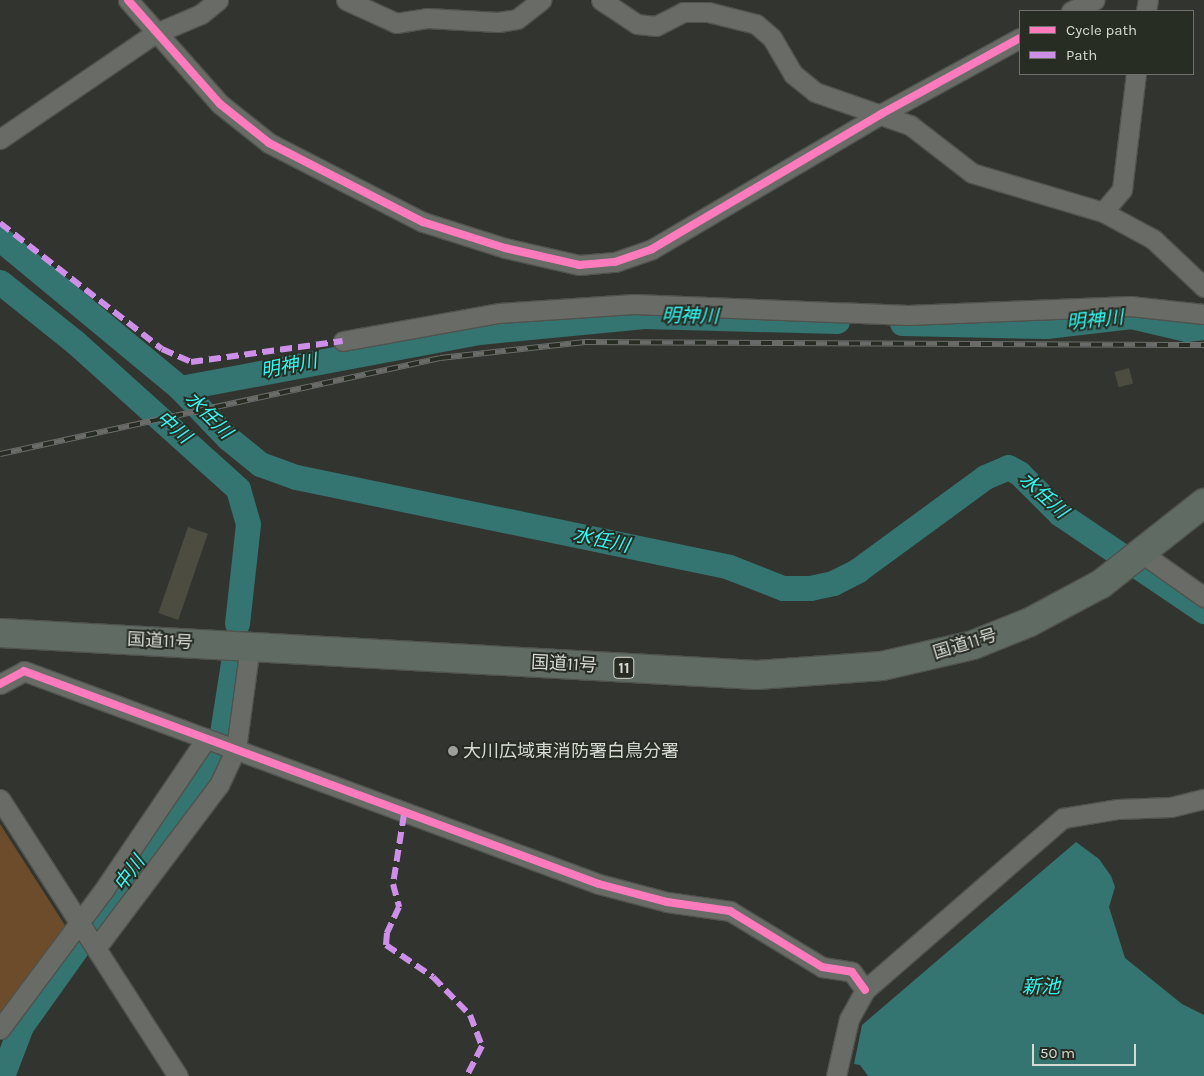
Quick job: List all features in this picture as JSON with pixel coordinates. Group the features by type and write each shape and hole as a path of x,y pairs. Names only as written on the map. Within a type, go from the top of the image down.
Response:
{"highway":[{"name":"国道11号","path":"0,633 756,676 882,666 973,645 1030,622 1101,584 1143,554 1204,503"}],"street":[{"path":"128,0 154,34 220,104 285,152 423,222 505,248 580,265 616,262 652,249 881,114 1019,39"},
{"path":"0,139 154,34 201,14 218,0"},
{"path":"346,0 396,24 427,18 498,22 517,19 541,0"},
{"path":"601,0 637,24 656,26 683,12 708,12 756,24 772,38 793,74 815,92 910,125 972,173 1103,212 1154,239 1204,287"},
{"path":"1073,10 1095,0"},
{"path":"1103,212 1122,189 1136,75"},
{"path":"343,340 499,313 634,304 908,315 1130,306 1196,314 1204,298"},
{"path":"1143,554 1204,596"},
{"path":"96,948 219,785 233,748 250,646"},
{"path":"0,684 24,671 599,884 667,902 730,911 822,967 852,972 865,990"},
{"path":"0,1029 191,766 206,739"},
{"path":"0,798 178,1076"},
{"path":"836,1076 849,1019 865,990 1063,818 1099,810 1171,807 1204,800"}],"shaded area":[{"path":"0,824 68,930 0,1016"}],"water":[{"name":"新池","path":"1076,842 1099,859 1111,876 1115,887 1109,907 1125,958 1182,1004 1204,1015 1204,1076 868,1076 860,1065 854,1064 862,1025"}],"building":[{"path":"1129,368 1133,383 1119,387 1115,372"},
{"path":"188,527 208,534 178,620 158,613"}],"waterway":[{"name":"水任川","path":"0,239 180,388 228,438 260,464 296,477 729,567 783,588 810,588 833,583 858,570 985,477 1008,467 1019,473 1060,514 1204,611"},
{"name":"中川","path":"0,282 75,342 238,489 248,524 237,623"},
{"name":"明神川","path":"180,388 479,332 644,316 837,321"},
{"name":"明神川","path":"902,323 1046,326 1131,316 1186,329 1204,327"},
{"name":"中川","path":"2,1076 21,1026 161,830 210,771 222,733 233,663"}],"railway":[{"path":"0,454 440,358 585,342 1204,345"}],"marked path":[{"path":"0,223 162,349 191,362 343,341"},
{"path":"404,814 393,884 399,907 387,933 386,945 433,977 470,1015 482,1046 467,1076"}],"cycle path":[{"path":"128,0 220,104 269,143 423,222 505,248 579,265 615,262 652,249 881,114 1019,39"},
{"path":"0,684 24,671 599,884 667,902 730,911 822,967 852,972 865,990"}],"place":[{"name":"大川広域東消防署白鳥分署","path":"453,751"}]}
